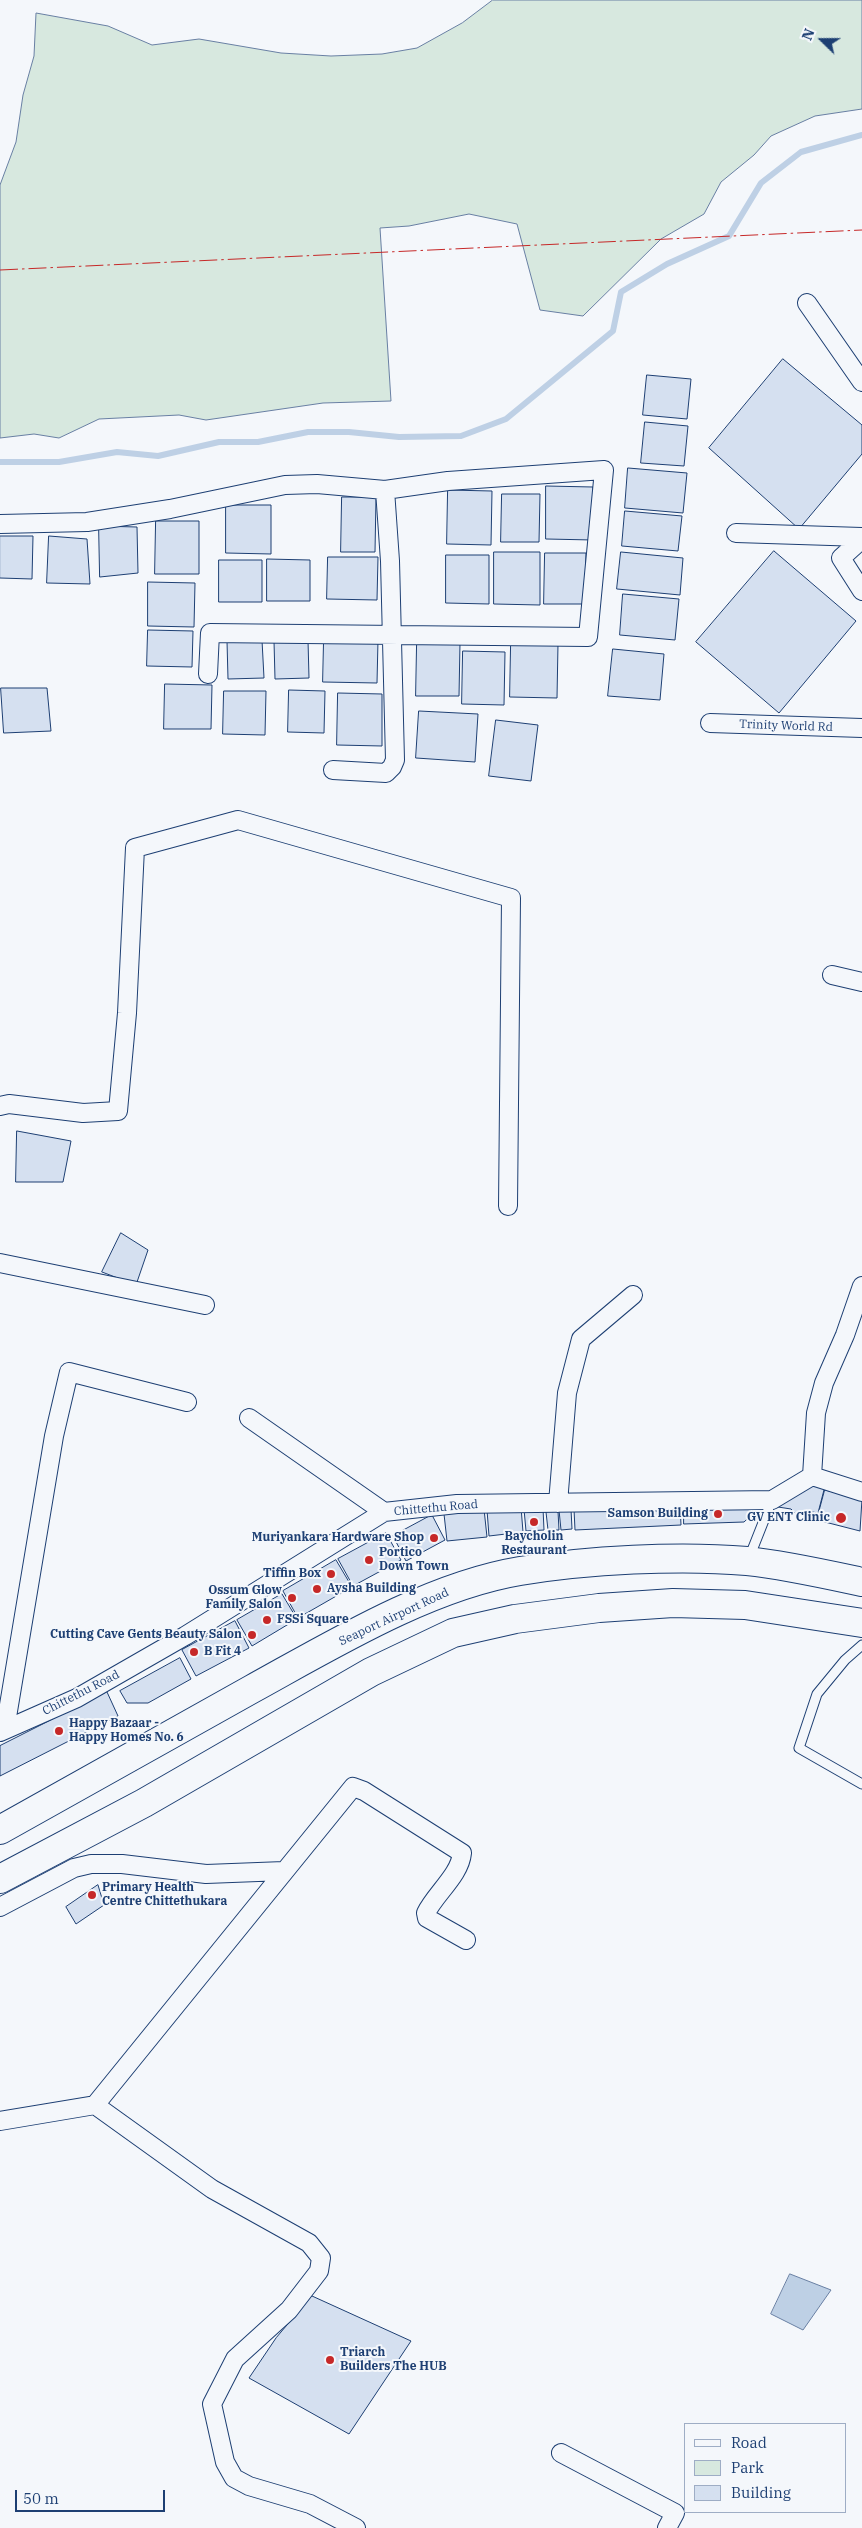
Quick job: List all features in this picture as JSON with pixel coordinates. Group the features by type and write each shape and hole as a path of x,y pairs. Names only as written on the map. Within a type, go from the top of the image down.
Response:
{"main road":[{"name":"Seaport Airport Road","path":"0,1830 295,1665 369,1626 447,1591 518,1571 602,1562 671,1560 748,1561 862,1582"},
{"path":"0,1878 144,1803 363,1676 453,1633 515,1619 599,1608 673,1603 745,1605 862,1623"}],"street":[{"path":"807,303 862,382"},
{"path":"0,524 87,522 170,509 285,485 317,484 386,490 448,481 604,470 588,637 210,633 208,674"},
{"path":"333,770 386,773 392,767 395,760 386,490"},
{"path":"736,533 862,538"},
{"path":"862,538 841,558 862,590"},
{"name":"Trinity World Rd","path":"710,724 862,728"},
{"path":"0,1106 10,1104 83,1112 118,1111 127,1013 136,848 238,820 510,898 508,1206"},
{"path":"832,975 862,982"},
{"path":"0,1263 205,1305"},
{"path":"812,1476 816,1413 824,1383 845,1335 862,1286"},
{"path":"558,1503 567,1393 581,1339 633,1296"},
{"path":"0,1727 7,1717 52,1446 68,1372 187,1402"},
{"path":"249,1418 384,1512"},
{"path":"772,1500 812,1476 862,1492"},
{"name":"Chittethu Road","path":"0,1732 86,1693 185,1636 384,1512 458,1504 772,1500"},
{"path":"0,2121 95,2106 348,1791 356,1786 462,1853 461,1859 452,1874 426,1913 427,1918 466,1940"},
{"path":"0,1907 74,1868 91,1864 122,1864 206,1874 284,1871"},
{"path":"95,2106 212,2189 309,2243 321,2258 320,2271 289,2310 235,2359 212,2404 225,2462 234,2478 249,2486 310,2504 356,2528"},
{"path":"561,2453 675,2513 667,2528"}],"lane":[{"path":"748,1561 772,1500"},
{"path":"862,1645 845,1660 817,1694 799,1748 862,1784"}],"green space":[{"path":"493,0 862,0 862,109 815,116 771,136 754,155 721,182 704,214 661,239 583,316 540,310 517,224 469,214 409,226 380,228 391,401 323,403 206,420 179,415 99,419 59,438 34,434 0,438 0,185 16,142 23,95 34,56 36,13 108,26 152,45 199,39 281,53 331,56 382,54 417,48 462,23"}],"water":[{"path":"790,2274 831,2290 803,2330 771,2314"}],"building":[{"path":"783,359 862,425 862,454 799,529 709,448"},
{"path":"647,375 691,379 687,419 643,415"},
{"path":"645,422 688,426 684,466 641,463"},
{"path":"628,468 687,473 683,513 625,508"},
{"path":"546,486 593,487 593,540 546,539"},
{"path":"448,490 492,491 491,545 447,544"},
{"path":"502,494 540,494 539,542 501,542"},
{"path":"342,497 376,497 375,552 341,552"},
{"path":"226,505 271,505 271,554 226,553"},
{"path":"625,511 682,516 678,551 622,546"},
{"path":"156,521 199,521 199,574 155,574"},
{"path":"99,526 137,527 138,573 100,577"},
{"path":"0,536 33,536 32,579 0,578"},
{"path":"49,536 87,539 90,584 47,583"},
{"path":"774,551 856,621 779,713 696,642"},
{"path":"494,552 540,552 540,605 494,604"},
{"path":"621,552 683,558 680,595 617,589"},
{"path":"545,553 586,553 585,604 544,604"},
{"path":"446,555 489,555 489,604 446,603"},
{"path":"328,557 378,557 377,600 327,599"},
{"path":"267,559 310,560 310,601 267,601"},
{"path":"219,560 262,560 262,602 219,602"},
{"path":"148,582 195,583 194,627 148,626"},
{"path":"623,594 679,599 675,640 620,635"},
{"path":"148,630 193,631 192,667 147,666"},
{"path":"324,639 378,640 377,683 323,682"},
{"path":"262,640 264,678 228,679 227,641"},
{"path":"308,640 309,678 275,679 274,641"},
{"path":"417,643 460,643 459,696 416,696"},
{"path":"511,644 558,644 557,698 510,697"},
{"path":"613,649 664,654 660,700 608,696"},
{"path":"463,651 505,652 504,705 462,704"},
{"path":"165,684 212,685 211,729 164,729"},
{"path":"1,688 47,688 51,731 4,733"},
{"path":"289,690 325,691 324,733 288,732"},
{"path":"224,691 266,691 265,735 223,734"},
{"path":"338,693 382,694 382,746 337,745"},
{"path":"419,711 478,714 475,762 416,758"},
{"path":"496,720 538,725 531,781 489,776"},
{"path":"17,1131 71,1141 63,1182 16,1182"},
{"path":"121,1233 148,1250 136,1285 102,1272"},
{"path":"814,1483 825,1486 818,1513 807,1511 804,1515 797,1515 791,1509 778,1507 782,1500"},
{"path":"825,1490 862,1499 860,1531 817,1520"},
{"path":"680,1504 681,1525 575,1530 574,1509"},
{"name":"Samson Building","path":"684,1505 761,1506 744,1522 684,1524"},
{"path":"521,1507 523,1532 489,1536 487,1510"},
{"path":"543,1508 544,1530 526,1531 524,1509"},
{"path":"484,1509 487,1537 447,1541 444,1514"},
{"path":"571,1509 572,1529 561,1530 559,1510"},
{"path":"558,1511 559,1530 548,1530 546,1512"},
{"path":"432,1515 445,1540 406,1561 393,1536"},
{"name":"Portico Down Town","path":"386,1533 401,1560 353,1586 338,1559"},
{"name":"Aysha Building","path":"336,1560 352,1587 298,1618 283,1591"},
{"name":"FSSi Square","path":"282,1594 297,1619 252,1646 237,1620"},
{"path":"235,1621 249,1648 196,1676 182,1650"},
{"path":"180,1658 191,1679 148,1703 127,1703 120,1691"},
{"name":"Happy Bazaar - Happy Homes No. 6","path":"107,1692 118,1716 0,1776 0,1746"},
{"name":"Primary Health Centre Chittethukara","path":"98,1885 104,1905 76,1924 66,1907"},
{"name":"Triarch Builders The HUB","path":"312,2296 411,2341 349,2434 249,2378 276,2338"}],"waterway":[{"path":"0,462 59,462 117,452 158,456 219,442 258,442 308,432 349,432 399,437 461,436 506,419 613,331 621,292 667,264 729,236 761,183 801,152 862,135"}],"power":[{"path":"0,270 862,230"}],"place":[{"name":"Samson Building","path":"718,1514"},
{"name":"GV ENT Clinic","path":"841,1518"},
{"name":"Baycholin Restaurant","path":"534,1522"},
{"name":"Muriyankara Hardware Shop","path":"434,1538"},
{"name":"Portico Down Town","path":"369,1560"},
{"name":"Tiffin Box","path":"331,1574"},
{"name":"Aysha Building","path":"317,1589"},
{"name":"Ossum Glow Family Salon","path":"292,1598"},
{"name":"FSSi Square","path":"267,1620"},
{"name":"Cutting Cave Gents Beauty Salon","path":"252,1635"},
{"name":"B Fit 4","path":"194,1652"},
{"name":"Happy Bazaar - Happy Homes No. 6","path":"59,1731"},
{"name":"Primary Health Centre Chittethukara","path":"92,1895"},
{"name":"Triarch Builders The HUB","path":"330,2360"}]}
